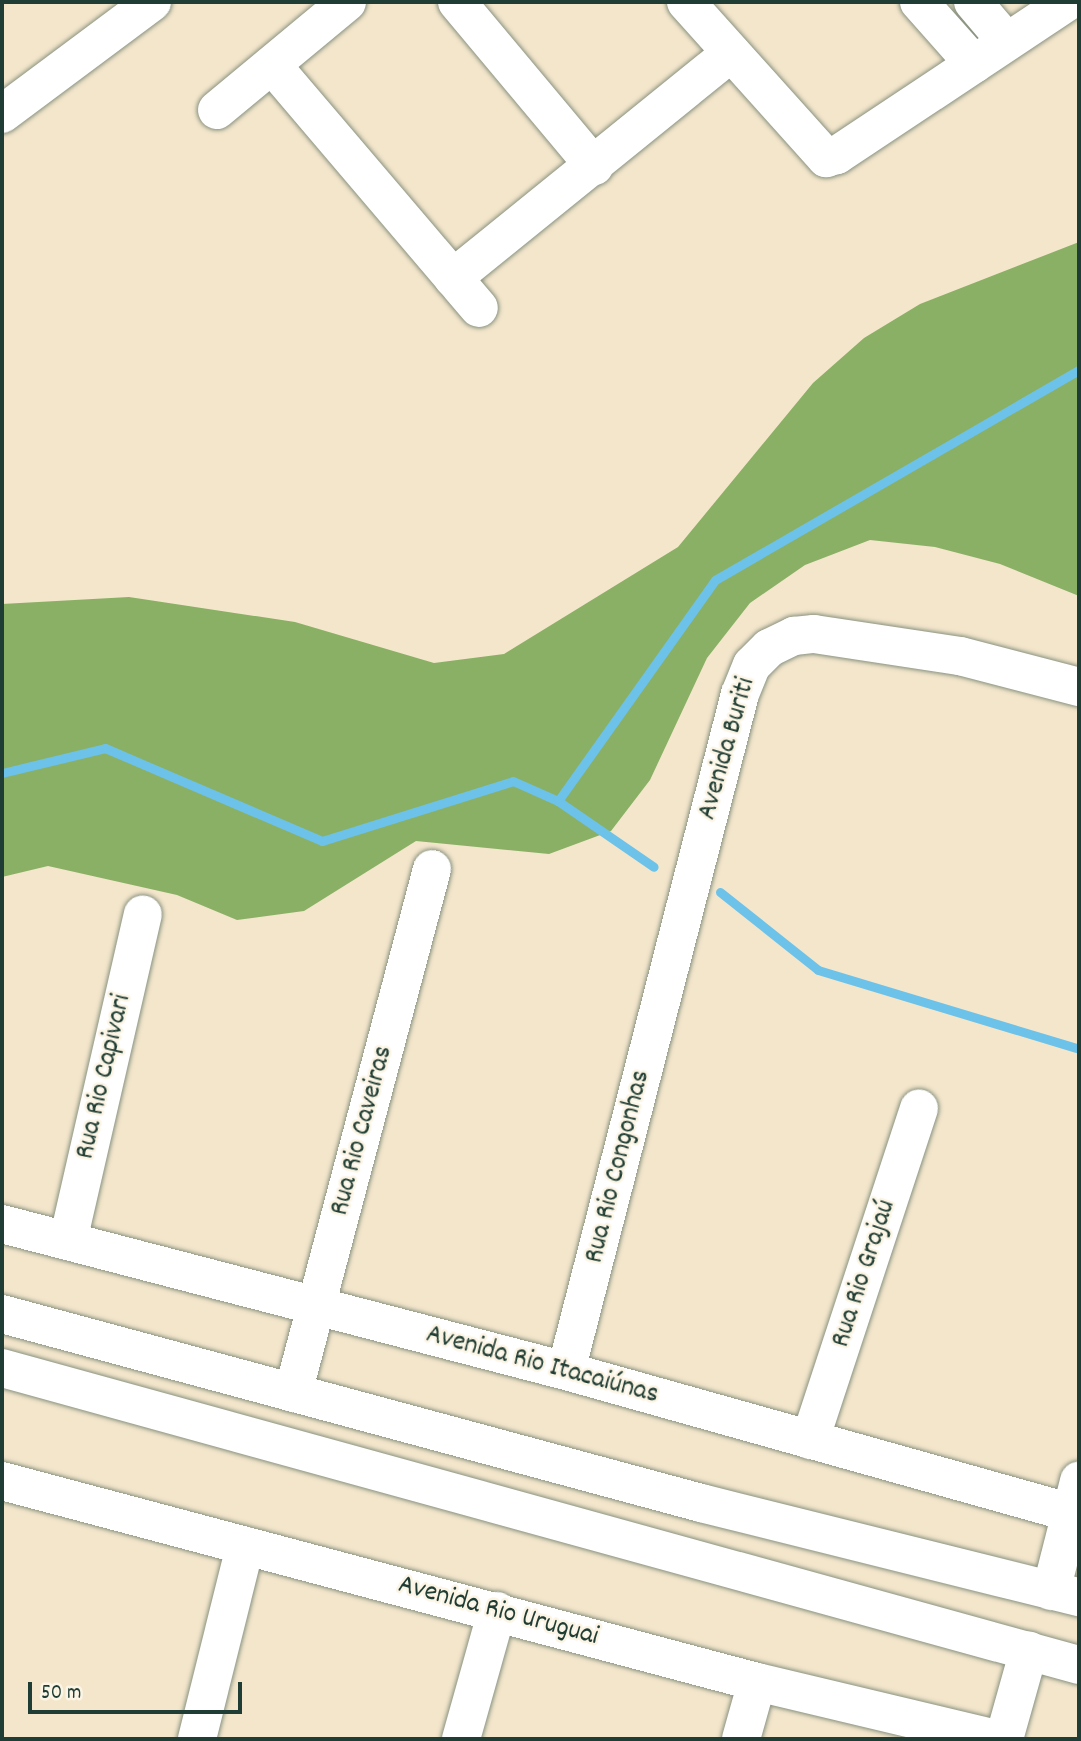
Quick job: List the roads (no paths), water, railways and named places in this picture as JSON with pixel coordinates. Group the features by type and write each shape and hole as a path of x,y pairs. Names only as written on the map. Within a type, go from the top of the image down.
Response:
{"street":[{"path":"2,114 152,2"},
{"path":"217,110 346,2"},
{"path":"457,2 594,166"},
{"path":"687,2 826,158 1068,2"},
{"path":"919,2 974,64"},
{"path":"973,2 1007,42"},
{"path":"453,278 731,53"},
{"path":"272,65 479,308"},
{"name":"Avenida Buriti","path":"670,962 740,694 752,665 769,648 794,636 814,634 960,656 1079,687"},
{"name":"Rua Rio Caveiras","path":"293,1393 432,869"},
{"name":"Rua Rio Capivari","path":"68,1241 143,914"},
{"name":"Rua Rio Congonhas","path":"566,1371 670,962"},
{"name":"Rua Rio Grajaú","path":"810,1440 919,1108"},
{"name":"Avenida Rio Itacaiúnas","path":"2,1224 566,1371 810,1440 1076,1503"},
{"path":"2,1314 293,1393 1065,1594 1076,1503"},
{"path":"2,1368 1079,1665"},
{"name":"Avenida Rio Uruguai","path":"2,1480 757,1682 996,1739"},
{"path":"197,1739 245,1546"},
{"path":"461,1739 496,1611"},
{"path":"1004,1739 1029,1650"},
{"path":"741,1739 757,1682"}],"waterway":[{"path":"558,801 715,580 1079,370"},
{"path":"2,773 105,748 322,841 513,781 558,801 654,867"},
{"path":"720,892 818,970 1079,1049"}]}
